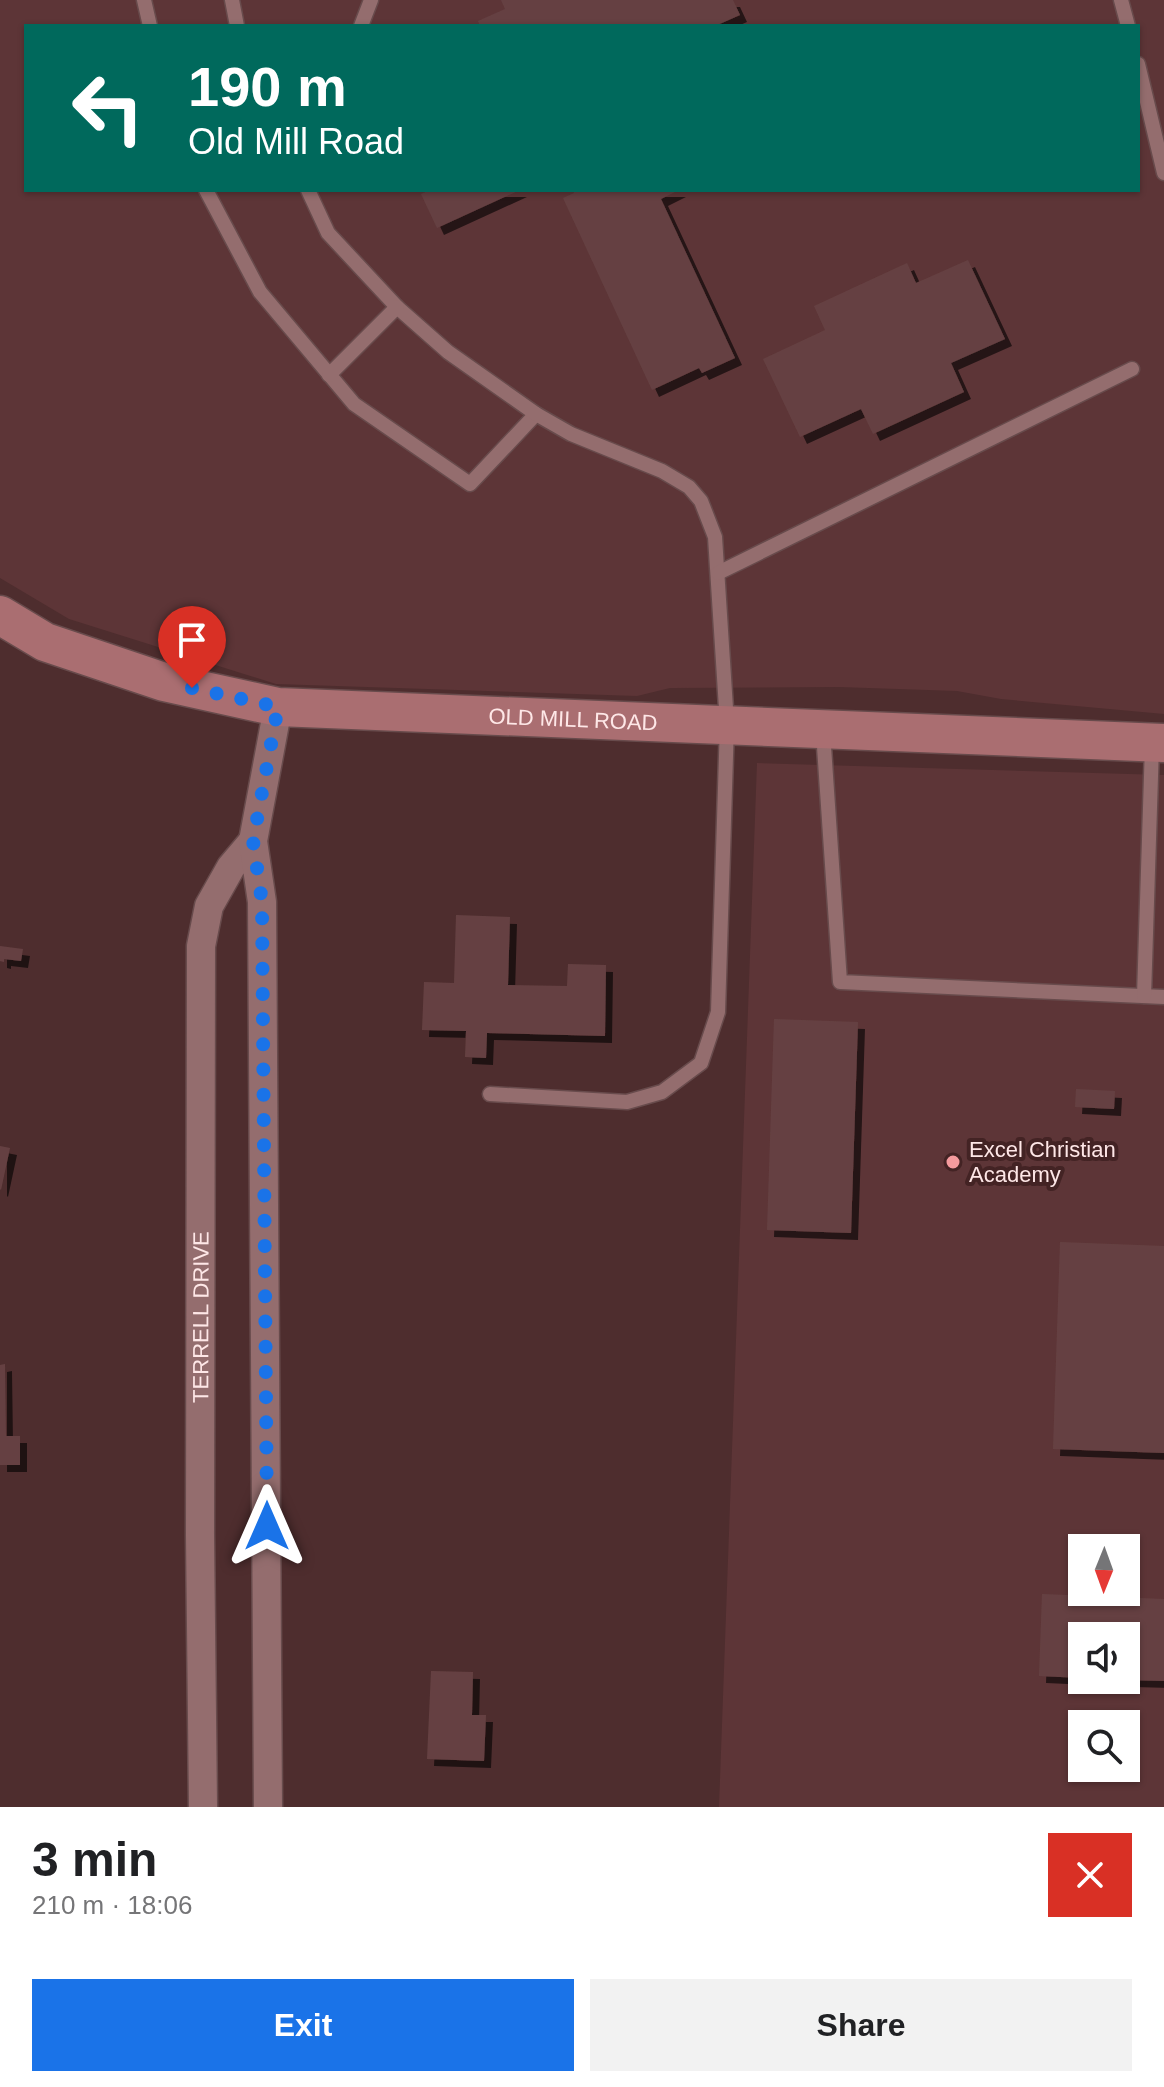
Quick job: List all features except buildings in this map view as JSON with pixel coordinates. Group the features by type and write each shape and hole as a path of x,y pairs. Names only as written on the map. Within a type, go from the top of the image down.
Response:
{"street":[{"name":"OLD MILL ROAD","path":"0,615 45,642 164,682 278,707 1158,742"},
{"name":"TERRELL DRIVE","path":"268,1807 262,902 253,841 278,707"},
{"name":"TERRELL DRIVE","path":"203,1807 201,946 209,906 231,867 253,841"}],"lane":[{"path":"144,0 150,24"},
{"path":"232,0 237,24"},
{"path":"362,24 371,0"},
{"path":"1121,0 1127,24"},
{"path":"1140,72 1164,173"},
{"path":"207,192 260,292 354,404 470,484 536,414"},
{"path":"309,192 328,233 397,307 448,352 536,414 571,434 662,471 689,487 701,501 715,537 727,724 718,1012 701,1063 662,1092 627,1102 490,1094"},
{"path":"329,375 397,307"},
{"path":"718,573 1132,369"},
{"path":"823,728 840,982 1164,997"},
{"path":"1144,996 1158,742"}],"shaded area":[{"path":"0,0 1164,0 1164,714 1001,699 957,691 839,687 670,688 637,696 276,684 69,619 0,578"},
{"name":"Excel Christian Academy","path":"757,763 1164,775 1164,1807 719,1807"}],"place":[{"name":"Excel Christian Academy","path":"953,1162"}],"route":[{"path":"192,688 278,707 253,841 262,902 267,1526"}]}
